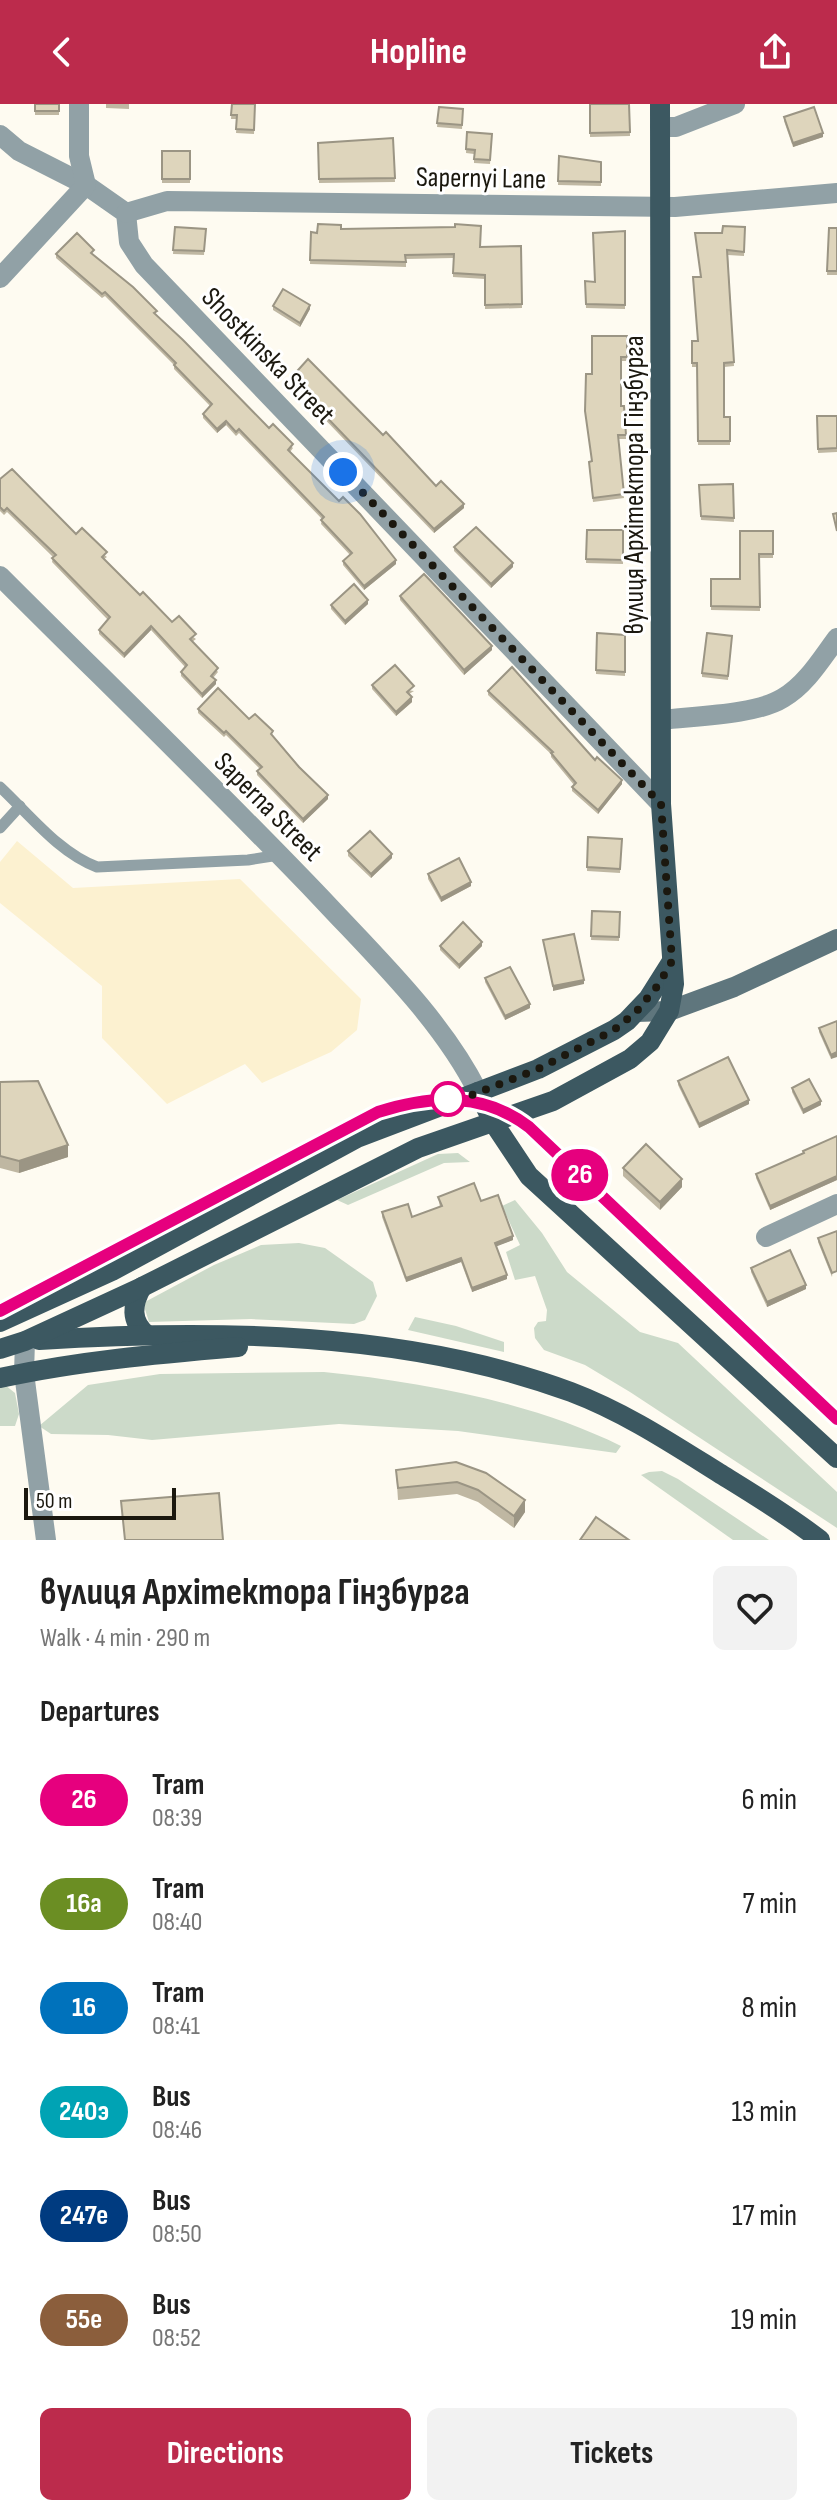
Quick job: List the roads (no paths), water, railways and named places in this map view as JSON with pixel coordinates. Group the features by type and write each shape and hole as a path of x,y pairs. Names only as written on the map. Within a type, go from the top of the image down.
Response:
{"main road":[{"name":"вулиця Архітектора Гінзбурга","path":"660,104 661,804 674,984 669,1011"},
{"path":"636,1012 669,1011 756,979 837,939"},
{"path":"0,1322 112,1271 357,1138 561,1058 614,1030 648,999 672,961"},
{"path":"25,1341 142,1287 418,1148 553,1101 630,1059 650,1042 669,1011"},
{"path":"478,1092 493,1122 529,1176 837,1458"},
{"path":"25,1341 27,1330 35,1321 112,1271"},
{"path":"142,1287 134,1310 140,1329 147,1335"},
{"path":"0,1347 25,1341 185,1334 386,1348 478,1364 573,1393 655,1433 822,1539"},
{"path":"0,1378 123,1357 303,1341"}],"street":[{"path":"79,104 79,156 86,185"},
{"path":"660,127 676,127 735,104"},
{"path":"0,135 19,151 86,185 126,213"},
{"path":"0,278 86,185"},
{"name":"Sapernyi Lane","path":"126,213 167,201 659,207 837,193"},
{"name":"Shostkinska Street","path":"126,213 129,242 144,265 661,804"},
{"name":"Saperna Street","path":"0,576 280,855 378,960 461,1059 478,1092"},
{"path":"662,720 747,710 783,699 811,673 837,638"},
{"path":"766,1237 837,1204"},
{"path":"25,1341 24,1373 46,1540"}],"lane":[{"path":"0,787 80,861 97,867 233,861 280,855"},
{"path":"0,828 20,806"}],"tram line":[{"name":"26","path":"0,1311 378,1112 417,1102 462,1099 514,1115 529,1127 837,1419"},
{"path":"0,1311 378,1112 437,1100 475,1102 512,1115 529,1127 837,1419"}]}
